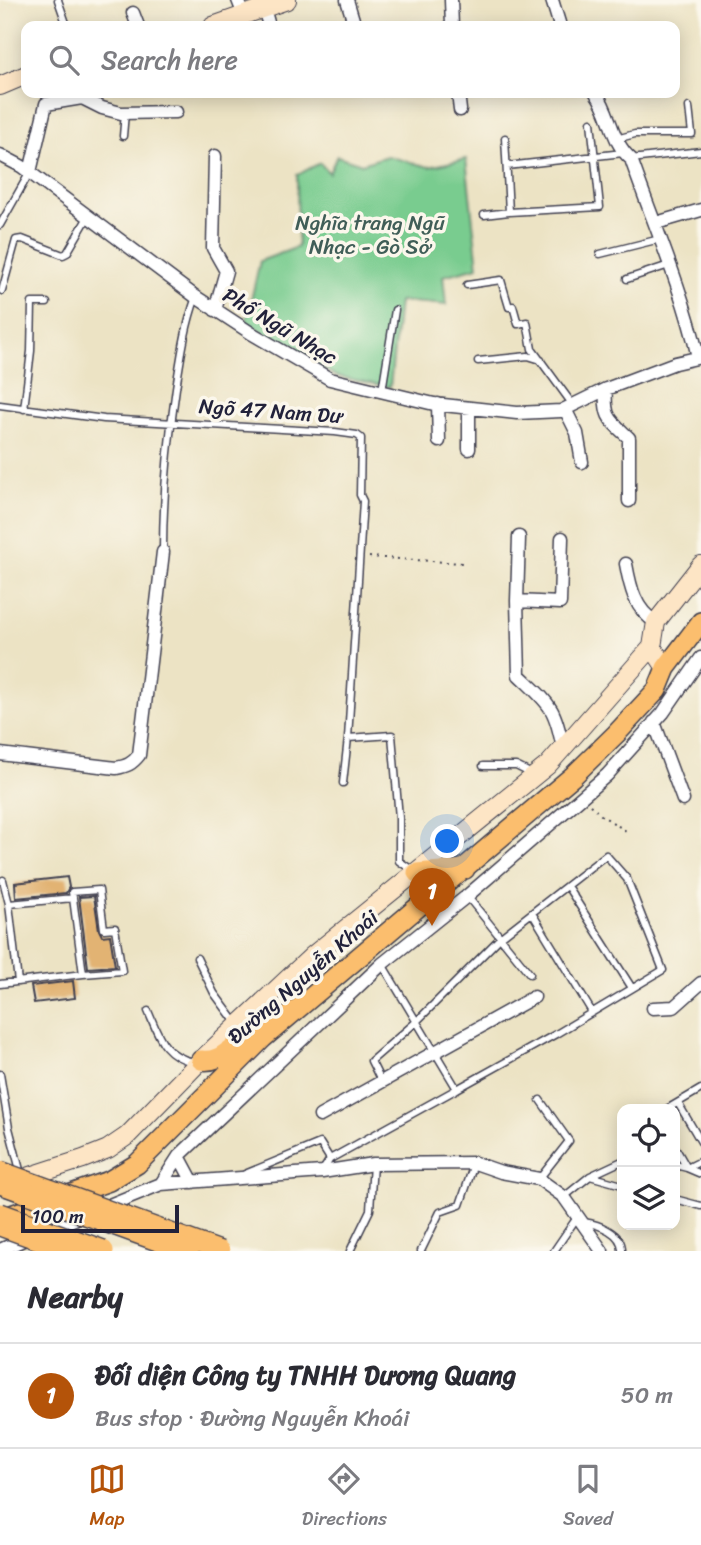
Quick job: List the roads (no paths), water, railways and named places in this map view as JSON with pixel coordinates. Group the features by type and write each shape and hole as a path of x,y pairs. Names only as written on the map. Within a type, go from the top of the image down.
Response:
{"highway":[{"path":"0,1184 188,1251"},
{"path":"0,1216 103,1251"}],"main road":[{"name":"Đường Nguyễn Khoái","path":"0,1216 124,1173 137,1164 263,1038 573,776 657,690 666,668 701,622"},
{"path":"416,873 464,869"},
{"path":"201,1060 217,1059 242,1040 263,1038"},
{"path":"0,1171 220,1251"},
{"path":"0,1226 69,1251"}],"street":[{"path":"223,21 241,8 264,8 287,0"},
{"path":"347,0 353,21"},
{"path":"451,0 452,21"},
{"path":"552,0 558,21"},
{"path":"264,8 268,21"},
{"path":"133,13 136,21"},
{"path":"0,86 21,77"},
{"path":"30,173 46,104 82,98 102,108 125,113 176,112"},
{"path":"459,98 460,110"},
{"path":"598,98 662,238 700,357"},
{"name":"Phố Ngũ Nhạc","path":"0,155 30,173 196,298 330,379 438,404 517,413 569,407 606,389 700,357"},
{"path":"215,156 213,248 226,271 215,310"},
{"path":"656,223 701,210"},
{"path":"606,389 605,411 629,438 629,502"},
{"path":"438,404 439,441"},
{"path":"569,407 582,462"},
{"path":"469,408 469,449"},
{"path":"519,537 519,675 550,705 563,749"},
{"path":"517,601 560,603 562,538"},
{"path":"0,754 117,768 131,765 139,755 163,552"},
{"path":"626,564 630,588 640,607 656,622"},
{"path":"666,668 652,647 656,622 701,565"},
{"name":"Đường Nguyễn Khoái","path":"0,1184 108,1149 127,1136 201,1060 312,956 536,775 563,749 652,647"},
{"name":"Đường Nguyễn Khoái","path":"161,1184 179,1156 382,964 467,896 607,775 654,722 701,658"},
{"path":"654,722 683,800"},
{"path":"536,775 542,804"},
{"path":"653,1008 674,1007 701,984"},
{"path":"320,1115 534,997"},
{"path":"179,1156 193,1182"},
{"path":"6,1249 22,1240 161,1184 322,1172 373,1164 475,1163 501,1172 539,1179 564,1197 602,1251"},
{"path":"22,1240 53,1251"}],"lane":[{"path":"58,0 65,21"},
{"path":"616,139 635,134 692,134 689,107"},
{"path":"123,136 125,113"},
{"path":"484,215 600,207 591,122"},
{"path":"505,138 509,212"},
{"path":"507,166 595,155 627,156 701,151"},
{"path":"0,225 30,173"},
{"path":"2,291 16,240 22,239 63,255 67,253 88,217"},
{"path":"600,254 662,238"},
{"path":"627,279 671,264"},
{"path":"467,285 501,280 509,307 513,306 518,324 527,322 533,349 569,407"},
{"path":"163,552 163,513 172,422 185,332 196,298"},
{"path":"24,409 31,351 32,303 47,303"},
{"path":"382,392 395,310"},
{"path":"478,361 528,356 542,360"},
{"name":"Ngõ 47 Nam Dư","path":"0,405 104,419 357,435 363,442 360,495 363,501 343,783"},
{"path":"348,738 392,735 399,818 399,861 416,873"},
{"path":"483,766 516,766 536,775"},
{"path":"322,1172 330,1159 592,1013 663,970 627,879 606,855 501,937 416,1022 371,1061 381,1081"},
{"path":"2,886 9,904 18,982"},
{"path":"567,886 632,988"},
{"path":"0,984 122,971 115,928 104,929 99,890 72,892 83,974"},
{"path":"467,896 530,974"},
{"path":"9,904 73,898"},
{"path":"532,913 592,1013"},
{"path":"197,958 214,993 238,1026"},
{"path":"382,964 457,1088"},
{"path":"148,1011 161,1041 170,1053 192,1062 201,1060"},
{"path":"0,1074 9,1128 23,1178"},
{"path":"701,1089 678,1103 701,1142"},
{"path":"539,1179 569,1141 540,1100"},
{"path":"236,1178 320,1143 330,1159"},
{"path":"680,1156 687,1168"},
{"path":"687,1168 701,1161"},
{"path":"421,1251 440,1212 460,1205 475,1163"},
{"path":"564,1197 590,1176 617,1163"},
{"path":"350,1251 370,1210 373,1164"},
{"path":"680,1166 701,1174"},
{"path":"590,1176 617,1184"},
{"path":"680,1200 701,1206"},
{"path":"554,1251 580,1219 594,1223 618,1237 622,1251"}],"place":[{"name":"Đối diện Công ty TNHH Dương Quang","path":"432,926"}],"park label":[{"name":"Nghĩa trang Ngũ Nhạc - Gò Sở","path":"370,235"}]}
